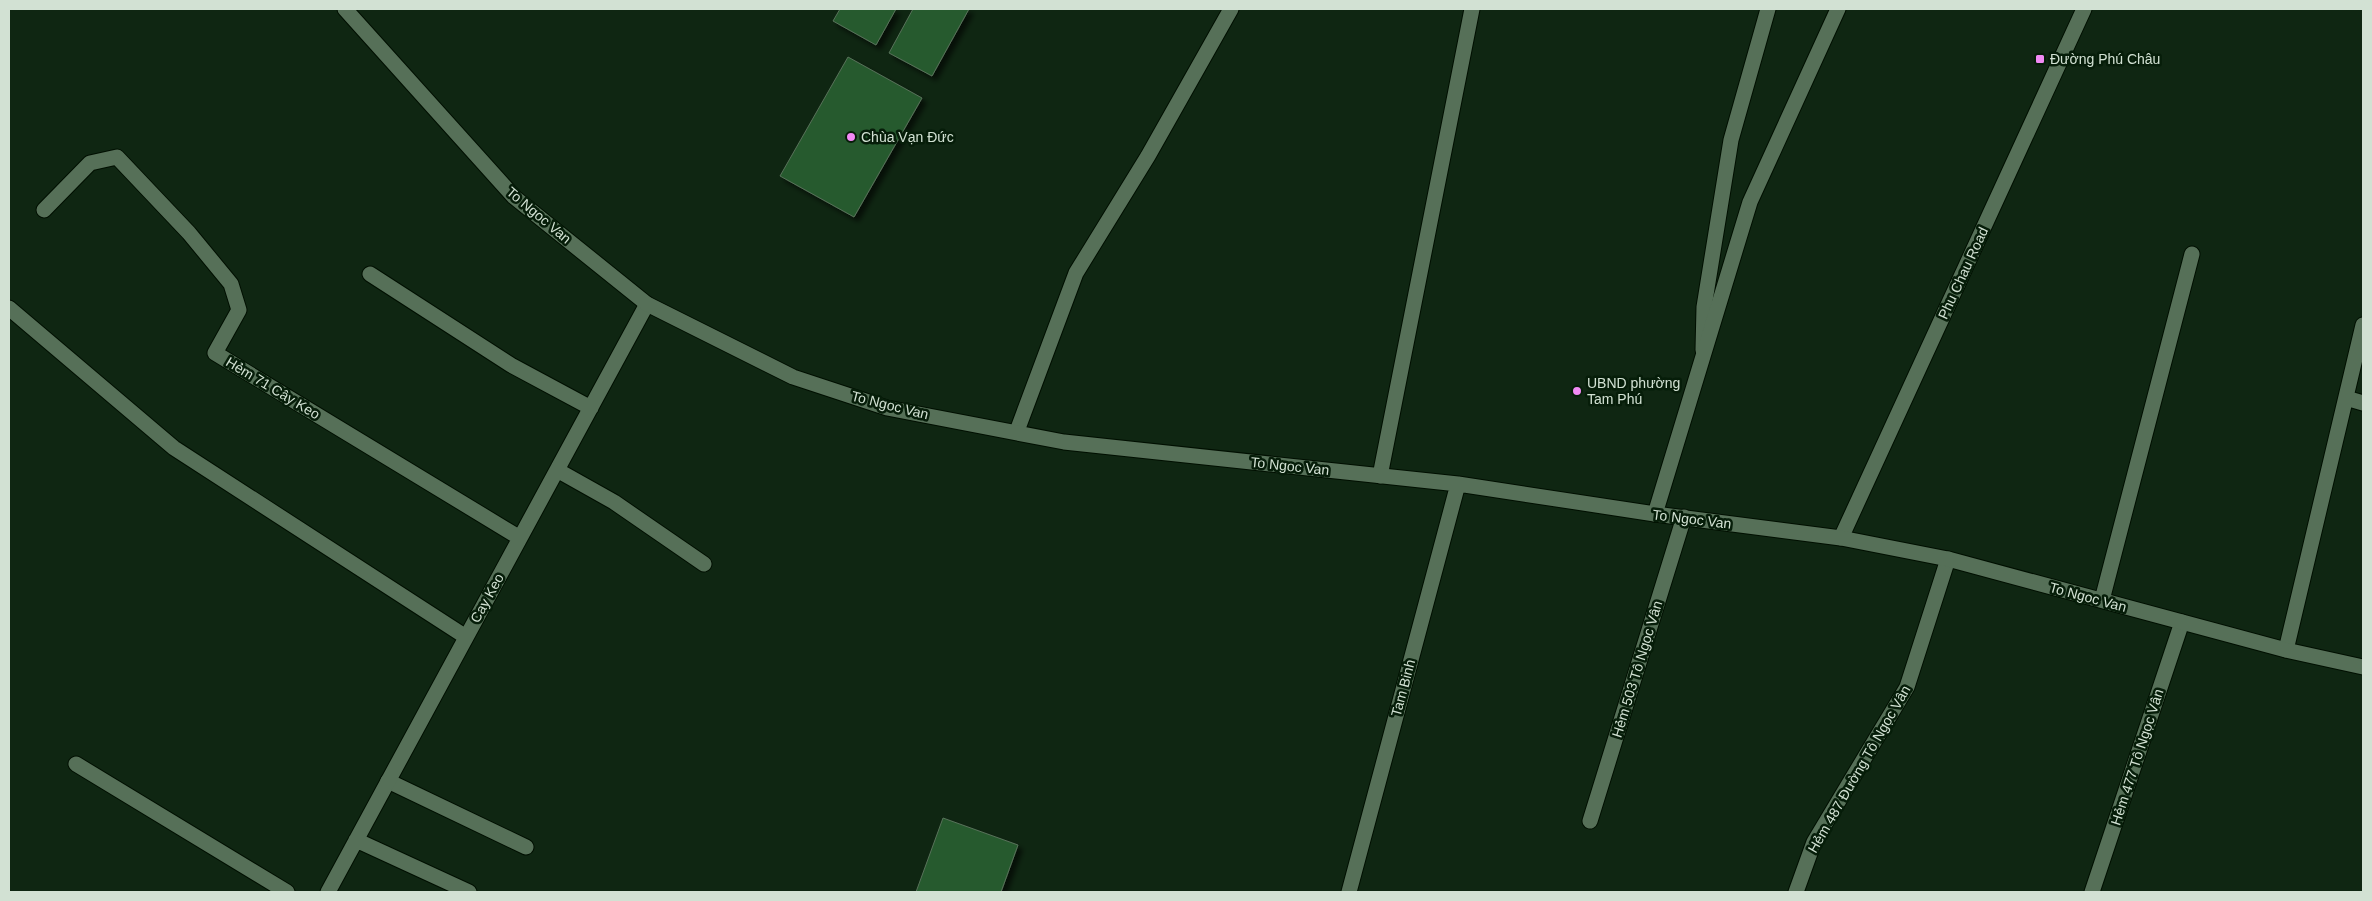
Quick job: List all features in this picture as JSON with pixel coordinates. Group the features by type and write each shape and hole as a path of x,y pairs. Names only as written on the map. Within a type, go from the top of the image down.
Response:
{"street":[{"name":"To Ngoc Van","path":"345,9 514,197 647,304 792,377 887,408 1017,431 1064,442 1458,484 1655,514 1841,538 1948,559 2286,650 2363,666"},
{"path":"1017,431 1076,273 1148,156 1231,9"},
{"path":"1380,476 1472,9"},
{"path":"1703,356 1704,307 1732,140 1768,9"},
{"path":"1655,514 1750,202 1838,9"},
{"name":"Phu Chau Road","path":"1841,538 2084,9"},
{"name":"Hẻm 71 Cây Keo","path":"44,210 90,163 117,156 189,233 231,284 240,310 215,353 520,538"},
{"path":"2102,600 2192,254"},
{"path":"370,274 511,365 591,408"},
{"name":"Cay Keo","path":"328,892 647,304"},
{"path":"9,308 174,448 466,637"},
{"path":"2286,650 2363,325"},
{"path":"2346,398 2363,403"},
{"path":"557,470 614,502 704,564"},
{"name":"Tam Binh","path":"1349,892 1458,484"},
{"name":"Hẻm 503 Tô Ngọc Vân","path":"1590,821 1684,517"},
{"name":"Hẻm 487 Đường Tô Ngọc Vân","path":"1796,892 1814,842 1907,687 1948,559"},
{"name":"Hẻm 477 Tô Ngọc Vân","path":"2092,892 2182,622"},
{"path":"76,764 287,892"},
{"path":"388,781 526,847"},
{"path":"356,840 469,892"}],"building":[{"path":"840,9 896,9 876,45 833,21"},
{"path":"913,9 969,9 932,76 889,53"},
{"name":"Chùa Vạn Đức","path":"848,57 922,98 854,217 780,176"},
{"path":"943,818 1018,845 1001,892 916,892"}],"place":[{"name":"Đường Phú Châu","path":"2040,59"},
{"name":"Chùa Vạn Đức","path":"851,137"},
{"name":"UBND phường Tam Phú","path":"1577,391"}]}
